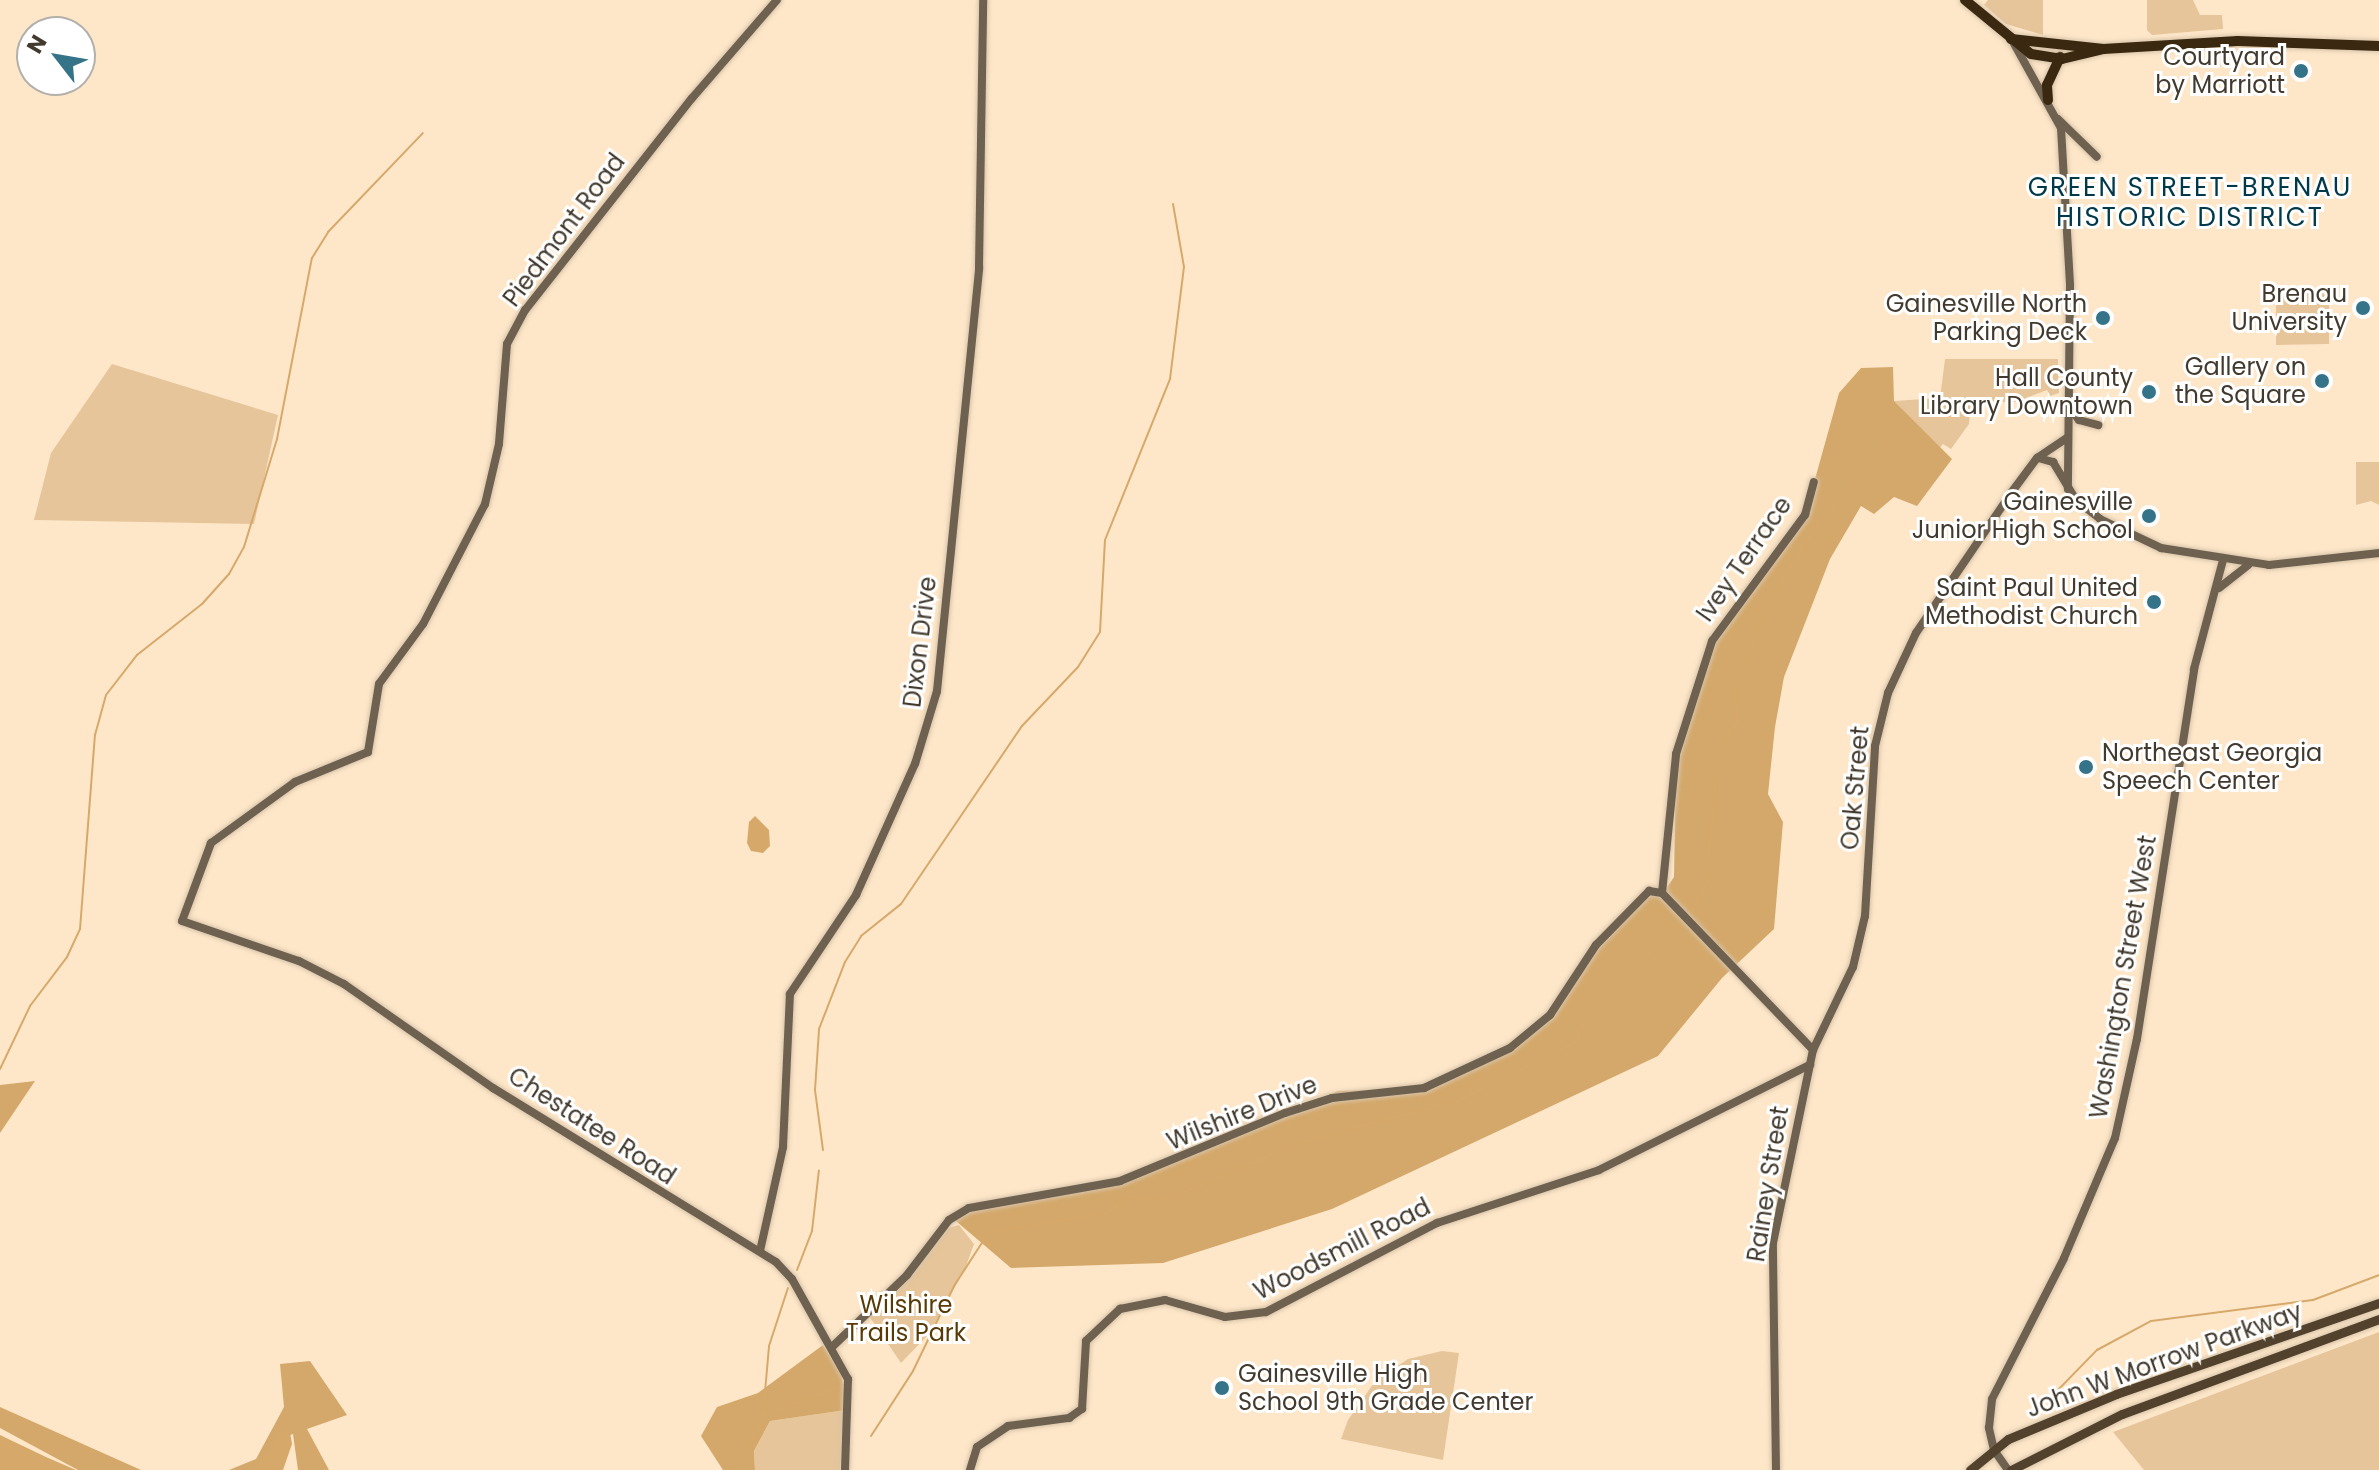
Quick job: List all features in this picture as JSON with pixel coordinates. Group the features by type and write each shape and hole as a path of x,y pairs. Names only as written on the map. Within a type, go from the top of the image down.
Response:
{"highway":[{"path":"1965,0 2031,54 2062,59 2103,49"},
{"path":"2011,39 2103,49 2238,41 2379,46"},
{"path":"2053,45 2062,59"},
{"path":"2048,100 2051,75 2062,59"}],"main road":[{"name":"John W Morrow Parkway","path":"1970,1470 2008,1439 2116,1394 2379,1303"},
{"name":"John W Morrow Parkway","path":"2009,1470 2122,1414 2379,1319"}],"street":[{"name":"Piedmont Road","path":"182,921 211,843 262,802 316,771 368,752 379,684 423,624 485,504 499,444 507,344 525,310 692,98 777,0"},
{"name":"Dixon Drive","path":"760,1251 783,1147 790,994 856,895 915,764 937,691 979,268 983,0"},
{"path":"2011,39 2058,119 2097,157"},
{"path":"2058,119 2069,276 2068,489"},
{"path":"2070,408 2079,420 2098,425"},
{"name":"Oak Street","path":"1813,1050 1859,945 1875,746 1894,675 1921,625 2037,458 2068,437"},
{"path":"2037,458 2058,466 2068,489 2100,519 2131,537 2251,564 2379,553"},
{"name":"Ivey Terrace","path":"1662,893 1676,754 1712,641 1805,515 1814,482"},
{"name":"Washington Street West","path":"1994,1450 1989,1428 1992,1399 2069,1247 2100,1177 2125,1100 2194,669 2223,560"},
{"path":"2213,596 2226,578 2251,564"},
{"name":"Wilshire Drive","path":"832,1347 907,1275 949,1220 969,1208 1120,1181 1285,1113 1363,1092 1424,1088 1510,1048 1550,1015 1596,945 1649,891 1662,893"},
{"path":"1662,893 1813,1050"},
{"name":"Chestatee Road","path":"182,921 299,961 344,984 493,1088 760,1251 788,1273 850,1383 845,1470"},
{"name":"Rainey Street","path":"1776,1470 1773,1243 1813,1050"},
{"name":"Woodsmill Road","path":"970,1470 977,1447 1008,1426 1037,1418 1069,1418 1079,1411 1086,1396 1086,1341 1120,1309 1165,1300 1225,1317 1266,1312 1437,1223 1599,1170 1810,1065"},
{"path":"1994,1450 2009,1470"}],"green space":[{"path":"1988,0 2043,0 2043,35 2006,24 1984,5"},
{"path":"2147,0 2193,0 2200,15 2222,15 2223,29 2152,35 2147,30"},
{"path":"2329,291 2329,344 2276,345 2276,292"},
{"path":"1945,359 2058,359 2059,393 2050,396 2047,390 2016,402 1971,402 1969,424 1951,449 1943,444 1939,449 1894,401 1940,398"},
{"path":"112,364 278,415 254,524 34,520 51,453"},
{"path":"2356,462 2379,462 2379,505 2371,501 2356,505"},
{"name":"Wilshire Trails Park","path":"959,1225 974,1244 965,1269 929,1334 901,1363 869,1316 915,1272 945,1229"},
{"path":"2379,1332 2379,1470 2144,1470 2113,1432"},
{"path":"1442,1351 1459,1353 1443,1460 1341,1439 1348,1420 1376,1380 1408,1359"},
{"path":"846,1410 840,1470 755,1470 754,1451 770,1421"}],"shaded area":[{"path":"1893,367 1894,401 1952,459 1917,506 1894,497 1874,514 1861,506 1830,559 1784,677 1775,727 1768,794 1783,822 1774,929 1722,978 1658,1056 1332,1209 1163,1263 1011,1268 950,1216 978,1202 1090,1187 1182,1158 1338,1091 1419,1088 1538,1030 1584,960 1642,896 1663,893 1674,877 1676,754 1712,641 1805,515 1839,393 1861,368"},
{"path":"755,816 769,830 770,846 763,853 751,851 747,843 749,822"},
{"path":"35,1081 0,1133 0,1085"},
{"path":"823,1345 842,1376 846,1410 770,1421 754,1451 755,1470 723,1470 701,1436 717,1407 758,1393"},
{"path":"310,1361 347,1415 307,1429 329,1470 298,1470 293,1434 279,1439 263,1470 229,1470 256,1459 284,1407 280,1364"},
{"path":"0,1407 141,1470 78,1470 0,1428"},
{"path":"283,1430 290,1432 292,1444 283,1470 254,1470"},
{"path":"0,1435 46,1457 76,1470 0,1470"}],"waterway":[{"path":"0,1069 30,1006 67,957 80,929 95,735 106,695 137,655 202,604 229,574 244,547 277,439 312,258 328,232 423,133"},
{"path":"823,1150 815,1090 819,1029 845,962 861,936 901,904 1022,726 1078,667 1100,632 1105,540 1170,379 1184,267 1173,204"},
{"path":"1846,493 1890,439"},
{"path":"1693,909 1707,882 1716,769 1719,749 1737,722 1735,690 1768,602 1821,519 1838,507"},
{"path":"871,1436 913,1371 954,1286 989,1232 1107,1213 1128,1197 1168,1199 1299,1143 1457,1101 1576,1042 1586,1016 1629,975 1655,959 1681,923"},
{"path":"797,1270 812,1231 819,1170"},
{"path":"2054,1394 2097,1350 2151,1321 2313,1300 2379,1275"},
{"path":"726,1470 752,1441 763,1415 769,1346 788,1288"},
{"path":"764,1415 844,1385"}],"place":[{"name":"Courtyard by Marriott","path":"2301,71"},
{"name":"Brenau University","path":"2363,308"},
{"name":"Gainesville North Parking Deck","path":"2103,318"},
{"name":"Gallery on the Square","path":"2322,381"},
{"name":"Hall County Library Downtown","path":"2149,392"},
{"name":"Gainesville Junior High School","path":"2149,516"},
{"name":"Saint Paul United Methodist Church","path":"2154,602"},
{"name":"Northeast Georgia Speech Center","path":"2086,767"},
{"name":"Gainesville High School 9th Grade Center","path":"1222,1388"}],"district":[{"name":"GREEN STREET-BRENAU HISTORIC DISTRICT","path":"2190,203"}]}
